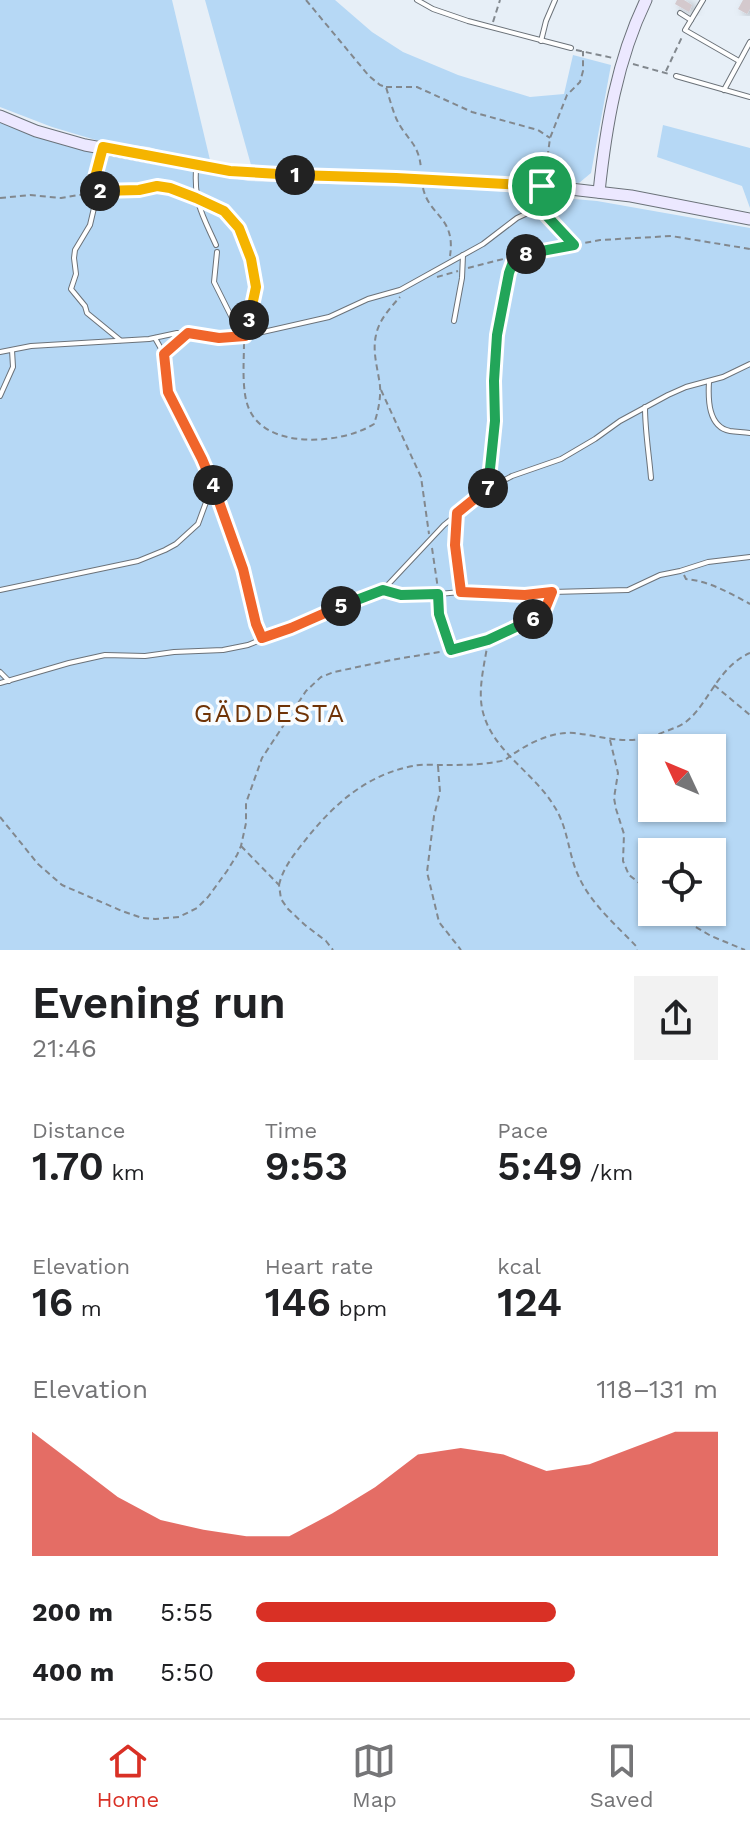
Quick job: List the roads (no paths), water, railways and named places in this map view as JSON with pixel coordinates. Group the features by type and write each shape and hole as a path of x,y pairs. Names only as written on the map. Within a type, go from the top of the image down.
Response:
{"street":[{"path":"599,192 616,84 628,42 646,0"},
{"path":"0,116 36,131 85,145 245,173 542,186 655,200 750,219"}],"lane":[{"path":"417,0 433,9 571,48"},
{"path":"541,41 555,0"},
{"path":"703,0 685,30 739,61"},
{"path":"680,13 691,20"},
{"path":"724,90 750,42"},
{"path":"676,76 750,97"},
{"path":"103,147 93,185 95,192 90,225 75,250 76,274 71,289 87,313 120,340"},
{"path":"197,165 196,198 216,245"},
{"path":"0,352 43,345 188,333 219,338 243,336 329,317 368,299 400,290 483,244 517,218 534,210 541,201 542,186"},
{"path":"217,252 214,282 243,336"},
{"path":"454,321 463,255"},
{"path":"154,337 164,354 168,392 213,484 243,569 262,638"},
{"path":"0,396 13,367 12,350"},
{"path":"0,683 105,655 145,656 248,645 383,590 457,513 490,488 512,476 561,459 645,407 686,387 723,377 750,364"},
{"path":"709,382 708,399 716,421 730,431 750,433"},
{"path":"645,407 651,478"},
{"path":"0,590 138,561 165,550 198,524 213,484"},
{"path":"457,513 455,545 461,592"},
{"path":"383,590 401,595 461,592 525,595 628,590 660,575 708,562 750,557"},
{"path":"0,672 9,681"}],"district":[{"name":"GÄDDESTA","path":"270,713"}]}
